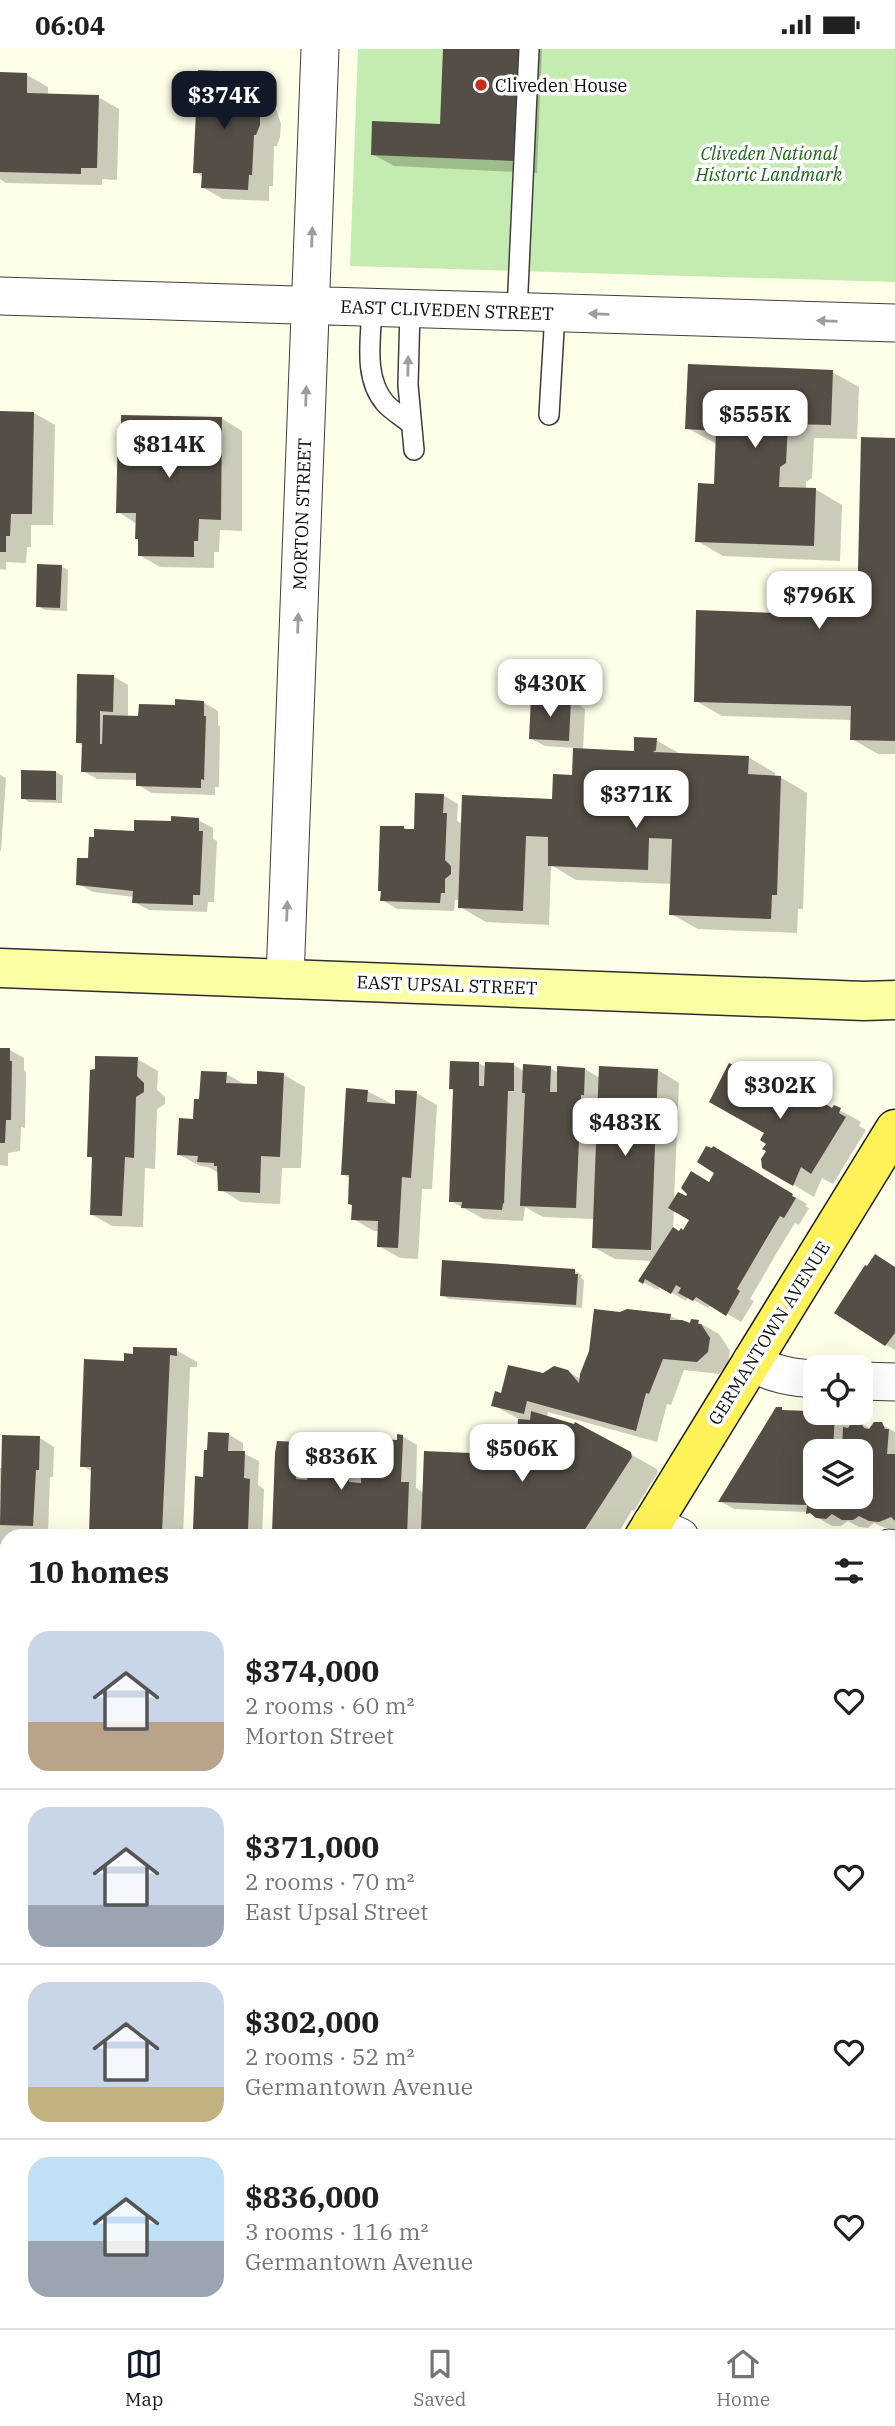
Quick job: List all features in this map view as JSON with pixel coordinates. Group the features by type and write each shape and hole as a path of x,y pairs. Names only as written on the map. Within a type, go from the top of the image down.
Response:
{"main road":[{"name":"GERMANTOWN AVENUE","path":"660,1529 751,1362 895,1129"}],"street":[{"name":"MORTON STREET","path":"285,979 320,49"},
{"name":"EAST CLIVEDEN STREET","path":"0,296 895,323"},
{"name":"EAST UPSAL STREET","path":"0,968 864,1001 895,1000"},
{"path":"751,1362 782,1376 803,1378"},
{"path":"873,1381 895,1382"}],"lane":[{"path":"517,311 529,49"},
{"path":"372,307 370,365 374,387 386,405 411,424"},
{"path":"410,309 408,385 414,450"},
{"path":"550,415 555,313"}],"green space":[{"name":"Cliveden National Historic Landmark","path":"358,49 895,49 895,282 350,266"}],"building":[{"name":"Cliveden House","path":"443,49 521,49 517,161 371,155 372,121 440,124"},
{"path":"198,70 241,72 241,95 255,95 257,99 260,125 254,135 252,175 249,175 248,190 201,188 202,173 193,173"},
{"path":"0,72 27,73 27,93 99,95 97,168 81,168 81,174 0,172"},
{"path":"688,364 833,370 831,425 788,424 786,463 780,467 779,487 816,488 814,546 695,542 698,483 714,484 716,431 685,429"},
{"path":"0,411 34,412 32,514 11,514 6,552 0,552"},
{"path":"121,415 222,417 221,520 199,519 194,557 138,556 138,539 135,539 136,513 116,513 118,431 121,431"},
{"path":"861,437 895,438 895,741 850,740 851,706 694,702 696,610 857,616"},
{"path":"37,564 62,565 60,608 36,607"},
{"path":"77,674 114,675 113,712 100,711 100,744 103,715 138,716 139,704 175,705 175,699 204,701 204,780 201,779 201,788 136,786 136,773 81,772 82,743 76,743"},
{"path":"531,697 571,699 569,741 529,739"},
{"path":"634,737 657,738 656,750 653,752 749,756 748,774 781,776 777,895 772,895 771,919 669,915 672,839 649,838 648,870 548,866 548,837 526,836 523,911 458,908 462,795 552,799 553,774 572,775 573,748 634,751"},
{"path":"21,770 56,771 56,800 21,799"},
{"path":"415,793 444,794 443,813 447,813 445,860 451,866 451,874 445,879 445,893 441,893 440,903 380,901 380,826 404,826 404,829 414,829"},
{"path":"171,816 199,818 199,831 203,831 200,895 193,895 193,905 132,903 133,891 76,885 77,858 88,858 89,837 94,837 94,829 134,831 134,820 171,821"},
{"path":"0,1048 10,1048 12,1061 11,1120 6,1120 5,1143 0,1143"},
{"path":"95,1056 138,1057 137,1076 144,1083 144,1092 136,1097 134,1158 125,1157 122,1216 90,1215 92,1157 87,1157 90,1070 95,1069"},
{"path":"450,1061 479,1062 479,1086 484,1086 485,1062 514,1063 514,1091 508,1091 502,1210 461,1208 462,1202 449,1202 453,1089 449,1089"},
{"path":"729,1063 789,1092 794,1084 832,1108 834,1105 841,1108 839,1113 846,1117 811,1174 801,1167 793,1186 762,1168 761,1159 766,1151 762,1149 766,1144 760,1140 764,1133 709,1102"},
{"path":"523,1064 551,1066 550,1092 557,1092 557,1066 585,1068 584,1095 581,1095 576,1208 520,1206 525,1093 522,1093"},
{"path":"599,1066 658,1069 651,1250 592,1248"},
{"path":"201,1071 227,1072 226,1083 257,1084 257,1071 284,1073 280,1157 261,1156 260,1193 218,1191 217,1166 214,1166 214,1163 197,1162 198,1156 177,1155 179,1118 193,1119 194,1099 199,1099"},
{"path":"346,1088 368,1090 367,1102 395,1104 395,1090 417,1091 411,1178 402,1177 398,1248 377,1247 378,1221 351,1220 352,1205 348,1204 349,1175 341,1175"},
{"path":"706,1146 713,1146 796,1198 784,1218 780,1216 765,1241 737,1289 740,1291 726,1316 696,1297 693,1301 678,1293 681,1288 676,1285 671,1294 645,1279 643,1284 638,1281 673,1227 679,1231 681,1228 683,1230 689,1220 668,1208 678,1192 686,1196 681,1188 691,1171 709,1182 714,1173 697,1162"},
{"path":"875,1254 895,1267 895,1333 885,1346 834,1313"},
{"path":"442,1260 575,1269 575,1274 578,1274 576,1305 440,1296"},
{"path":"594,1309 620,1312 627,1309 671,1314 670,1320 690,1323 691,1319 699,1320 698,1324 701,1324 710,1338 708,1352 697,1362 663,1359 649,1394 646,1393 636,1431 527,1401 524,1414 491,1406 495,1391 501,1393 508,1365 543,1373 554,1366 568,1370 579,1383 589,1351"},
{"path":"133,1347 177,1348 177,1356 170,1355 162,1529 89,1529 91,1467 80,1467 84,1359 124,1361 124,1353 133,1354"},
{"path":"776,1407 782,1407 782,1410 803,1411 803,1425 834,1425 834,1439 803,1439 803,1505 718,1502"},
{"path":"531,1411 574,1424 575,1422 631,1452 632,1457 585,1529 421,1529 424,1451 516,1455 518,1419 530,1420"},
{"path":"874,1422 882,1422 885,1429 889,1429 887,1454 895,1454 895,1521 891,1517 879,1522 859,1516 853,1520 842,1520 832,1514 826,1519 806,1514 807,1509 873,1509 873,1439 842,1439 843,1427 862,1425 869,1429"},
{"path":"208,1432 229,1433 228,1451 245,1451 244,1478 250,1479 248,1529 193,1529 195,1476 203,1477 204,1450 207,1450"},
{"path":"397,1434 403,1435 401,1482 409,1482 407,1529 272,1529 277,1441 298,1442 296,1479 307,1480 308,1454 329,1455 330,1444 344,1444 344,1440 351,1440 349,1482 361,1483 363,1438 397,1440"},
{"path":"2,1435 40,1436 33,1526 0,1525"}],"place":[{"name":"Cliveden House","path":"481,85"}]}
